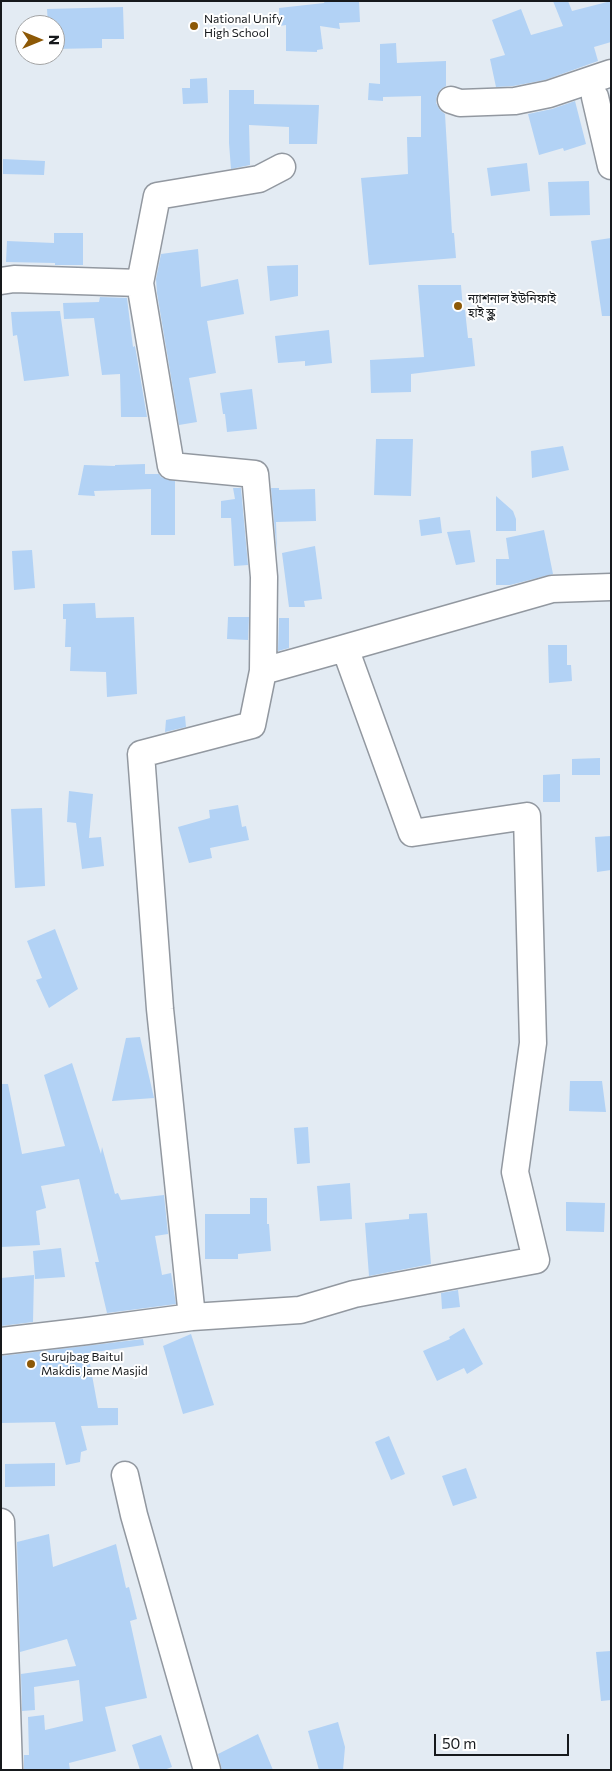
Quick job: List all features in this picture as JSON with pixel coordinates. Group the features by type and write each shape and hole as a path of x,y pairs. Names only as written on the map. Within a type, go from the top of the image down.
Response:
{"street":[{"path":"451,100 460,103 515,101 549,94 611,73"},
{"path":"594,97 611,166"},
{"path":"192,1317 160,1009 141,754 252,725 263,671 264,577 255,474 172,466 140,283 156,196 259,179 282,167"},
{"path":"1,281 14,279 140,283"},
{"path":"263,671 552,589 611,587"},
{"path":"1,1341 192,1317 300,1310 354,1294 536,1260 515,1172 533,1043 527,816 412,833 345,648"},
{"path":"125,1475 134,1516 207,1770"},
{"path":"1,1522 9,1770"}],"building":[{"path":"325,1 359,1 360,22 339,23 340,29 320,26 323,49 317,50 317,52 286,51 286,25 280,26 279,8 324,3"},
{"path":"553,1 568,1 572,11 611,1 611,42 594,47 598,61 545,80 496,87 490,59 505,55 492,20 521,9 531,35 563,26"},
{"path":"123,7 124,39 102,39 102,48 65,49 65,15 47,15 47,9"},
{"path":"396,43 397,63 446,61 446,86 437,95 436,103 445,114 452,233 454,233 456,258 369,265 361,178 408,174 407,137 421,137 421,96 383,97 383,101 368,100 369,83 380,84 380,44"},
{"path":"207,78 208,103 183,104 182,88 190,88 190,79"},
{"path":"229,90 254,90 254,104 319,105 317,144 289,144 289,127 249,125 250,165 231,169"},
{"path":"575,101 586,144 564,151 563,148 539,155 528,114 552,109"},
{"path":"3,159 45,161 44,175 3,174"},
{"path":"527,163 530,191 491,196 487,168"},
{"path":"589,181 590,215 550,216 548,182"},
{"path":"54,233 83,233 83,265 6,262 7,241 54,243"},
{"path":"611,238 611,316 602,316 591,241"},
{"path":"198,249 201,287 238,279 244,314 207,321 216,373 189,378 197,422 179,425 156,279 161,254"},
{"path":"298,265 298,296 270,301 267,266"},
{"path":"418,285 461,285 463,310 465,310 468,338 472,338 475,366 411,374 411,392 371,393 370,360 424,357"},
{"path":"100,297 127,298 133,347 135,346 147,417 121,417 120,374 102,375 94,318 64,319 63,303 99,302"},
{"path":"60,311 69,376 24,381 17,335 13,336 11,312"},
{"path":"329,330 332,363 305,366 305,361 278,363 275,336"},
{"path":"252,389 257,429 227,432 220,393"},
{"path":"376,439 413,439 411,496 374,495"},
{"path":"563,446 569,470 532,478 531,451"},
{"path":"145,464 145,474 159,474 161,477 175,481 175,535 151,535 151,489 94,491 95,496 78,495 84,465 115,466"},
{"path":"233,488 241,488 248,565 234,566 231,518 221,518 221,501 235,499"},
{"path":"271,488 279,488 279,490 315,489 316,521 276,522 277,554"},
{"path":"496,496 513,511 516,519 516,531 496,531"},
{"path":"440,517 442,533 421,536 419,520"},
{"path":"470,530 475,562 456,565 447,532"},
{"path":"544,530 553,574 510,585 496,585 496,559 509,559 506,538"},
{"path":"315,546 322,599 304,601 305,607 289,607 282,553"},
{"path":"32,550 35,588 14,590 12,551"},
{"path":"95,603 96,618 134,617 137,694 107,697 106,672 70,671 71,647 65,647 66,619 63,619 63,604"},
{"path":"228,617 249,617 248,640 227,639"},
{"path":"279,618 289,618 289,648 278,651"},
{"path":"548,645 567,645 567,665 571,665 572,681 549,683"},
{"path":"185,716 186,727 165,732 166,720"},
{"path":"600,758 600,775 572,775 572,759"},
{"path":"560,774 560,802 543,802 543,775"},
{"path":"69,791 93,794 89,838 101,837 104,866 82,869 76,823 67,822"},
{"path":"238,805 242,827 246,826 249,840 210,848 212,858 189,863 178,827 210,818 209,810"},
{"path":"42,808 45,886 15,888 11,809"},
{"path":"611,836 611,870 597,872 595,837"},
{"path":"55,929 78,989 49,1008 36,980 42,978 27,941"},
{"path":"140,1037 154,1098 112,1101 126,1038"},
{"path":"72,1063 101,1154 102,1147 115,1194 118,1193 121,1200 164,1195 168,1234 155,1236 162,1275 171,1273 176,1304 107,1313 95,1262 99,1262 79,1179 41,1186 46,1208 36,1211 40,1245 1,1247 1,1084 8,1084 22,1154 65,1146 44,1075"},
{"path":"570,1081 602,1081 606,1112 569,1111"},
{"path":"308,1127 310,1163 297,1164 294,1128"},
{"path":"350,1183 352,1219 320,1221 317,1186"},
{"path":"250,1198 267,1198 267,1224 269,1224 271,1251 238,1254 238,1259 205,1259 205,1214 250,1214"},
{"path":"566,1202 605,1203 604,1232 566,1231"},
{"path":"427,1213 431,1264 369,1276 365,1223 409,1219 409,1214"},
{"path":"61,1248 65,1277 35,1279 33,1251"},
{"path":"34,1275 33,1322 1,1326 1,1278"},
{"path":"458,1290 460,1307 442,1309 441,1293"},
{"path":"464,1328 483,1364 467,1374 464,1368 437,1381 423,1351 450,1339 449,1337"},
{"path":"191,1334 214,1405 183,1414 163,1346"},
{"path":"143,1339 144,1345 88,1353 98,1408 118,1408 118,1425 81,1426 87,1450 81,1452 80,1462 66,1465 55,1422 1,1423 1,1356"},
{"path":"389,1436 405,1474 391,1480 375,1442"},
{"path":"55,1463 55,1486 5,1487 5,1464"},
{"path":"466,1468 477,1498 453,1506 442,1476"},
{"path":"49,1534 53,1567 116,1544 126,1588 129,1587 137,1619 130,1621 147,1698 105,1707 116,1751 69,1763 70,1770 24,1770 24,1755 29,1755 28,1717 44,1715 45,1730 83,1721 79,1680 34,1687 35,1710 22,1711 21,1674 76,1666 67,1639 20,1652 17,1542"},
{"path":"611,1651 611,1700 601,1701 596,1652"},
{"path":"338,1722 345,1747 343,1770 319,1770 308,1731"},
{"path":"258,1734 273,1770 222,1770 218,1754"},
{"path":"161,1735 172,1767 164,1770 140,1770 132,1745"}],"place":[{"name":"National Unify High School","path":"194,26"},
{"name":"ন্যাশনাল ইউনিফাই হাই স্কুল","path":"458,306"},
{"name":"Surujbag Baitul Makdis Jame Masjid","path":"31,1364"}]}
